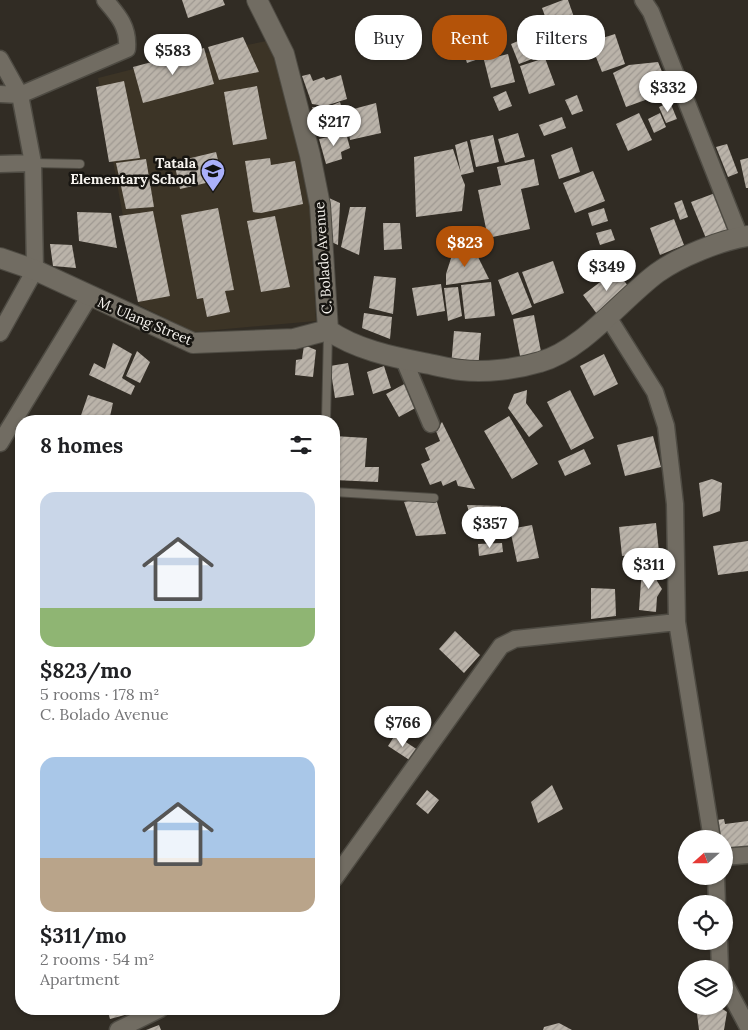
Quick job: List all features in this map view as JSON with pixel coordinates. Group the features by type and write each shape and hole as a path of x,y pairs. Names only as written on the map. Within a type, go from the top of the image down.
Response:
{"street":[{"path":"0,94 20,95 127,49 128,37 121,19 105,0"},
{"name":"C. Bolado Avenue","path":"257,0 284,54 310,155 320,205 328,330 341,339 404,360 462,371 505,368 541,362 566,350 608,317 658,273 688,256 744,237"},
{"path":"643,0 651,12 744,237"},
{"path":"0,59 20,95 33,164 35,270 0,334"},
{"path":"0,164 33,164"},
{"name":"M. Ulang Street","path":"0,258 35,270 193,344 294,340 328,330"},
{"path":"17,415 89,296"},
{"path":"608,317 655,392 666,426 675,504 677,622 711,830"},
{"path":"404,360 432,424"},
{"path":"0,443 15,418"},
{"path":"340,871 501,646 515,639 677,622"},
{"path":"733,856 748,855"},
{"path":"733,1002 748,1027"},
{"path":"118,1030 136,1015"}],"lane":[{"path":"33,164 80,164"},
{"path":"326,415 328,330"},
{"path":"340,492 434,498"}],"shaded area":[{"name":"Tatala Elementary School","path":"267,41 280,70 310,205 316,321 193,332 139,305 98,78 165,61"}],"building":[{"path":"182,0 223,0 225,5 188,18"},
{"path":"568,0 573,15 545,15 542,8"},
{"path":"615,34 625,64 602,72 597,60 605,60 605,37"},
{"path":"243,37 259,72 219,80 208,47"},
{"path":"517,41 517,59 511,44"},
{"path":"204,48 214,84 143,103 133,67"},
{"path":"507,54 515,82 491,88 484,60 507,60"},
{"path":"517,60 529,60 519,64"},
{"path":"539,60 546,60 555,85 529,94 520,66"},
{"path":"658,62 670,91 626,107 613,73 629,65"},
{"path":"310,74 313,81 324,77 326,80 341,75 347,99 325,106 312,104 302,76"},
{"path":"124,81 140,158 109,162 96,87"},
{"path":"257,86 267,139 233,145 224,92"},
{"path":"506,91 512,106 499,111 493,97"},
{"path":"577,95 583,111 572,115 565,100"},
{"path":"340,102 343,112 316,119 312,107 325,108"},
{"path":"670,102 677,119 666,123 659,107"},
{"path":"376,103 381,133 350,140 346,111"},
{"path":"639,113 652,140 628,151 616,124"},
{"path":"660,113 666,127 654,133 648,119"},
{"path":"344,114 347,130 320,137 314,122"},
{"path":"562,117 566,128 544,136 539,125"},
{"path":"346,133 350,148 341,152 342,159 326,164 319,139"},
{"path":"518,133 525,157 505,163 498,139"},
{"path":"493,135 499,162 476,167 470,140"},
{"path":"467,141 474,172 461,175 465,185 462,211 416,217 414,157 453,149 461,173 455,145"},
{"path":"727,144 738,173 728,177 716,147"},
{"path":"572,147 580,172 559,179 551,155"},
{"path":"216,152 223,179 180,189 174,162"},
{"path":"270,158 271,165 295,161 303,204 261,213 253,212 245,161"},
{"path":"748,158 748,188 746,188 740,160"},
{"path":"146,159 154,207 126,209 116,163"},
{"path":"534,159 539,185 521,189 530,229 488,238 478,190 501,185 497,167"},
{"path":"593,171 605,201 575,213 563,183"},
{"path":"718,192 736,237 710,248 691,202"},
{"path":"329,198 340,203 338,245 327,240"},
{"path":"682,200 688,217 680,220 674,203"},
{"path":"350,207 366,207 359,255 341,247"},
{"path":"218,208 234,290 225,291 230,312 207,317 203,298 197,299 181,215"},
{"path":"604,208 608,221 592,226 588,213"},
{"path":"153,211 170,296 138,302 119,216"},
{"path":"77,212 111,213 117,248 79,241"},
{"path":"275,216 290,287 261,292 247,221"},
{"path":"674,219 684,245 660,255 650,228"},
{"path":"383,223 400,223 402,249 384,250"},
{"path":"611,229 615,240 600,245 596,233"},
{"path":"50,244 72,245 76,268 53,266"},
{"path":"473,247 489,279 446,285 446,274 453,252"},
{"path":"553,261 564,293 534,304 522,272"},
{"path":"616,270 631,290 597,314 583,295"},
{"path":"518,272 532,307 512,315 498,280"},
{"path":"374,276 396,278 393,314 369,308"},
{"path":"491,282 495,316 465,319 461,285"},
{"path":"441,284 445,311 417,316 412,288"},
{"path":"458,287 462,316 448,321 444,288"},
{"path":"364,313 392,317 390,339 362,328"},
{"path":"534,315 542,357 521,361 513,319"},
{"path":"454,331 481,333 478,370 451,367"},
{"path":"113,343 132,354 122,378 135,386 131,395 89,375 94,363 105,369"},
{"path":"304,345 316,350 313,377 295,375 296,360 302,359"},
{"path":"137,351 150,362 140,383 126,376"},
{"path":"604,354 618,384 594,396 580,366"},
{"path":"348,363 354,395 335,398 330,366"},
{"path":"384,366 391,388 373,394 367,372"},
{"path":"406,383 419,406 399,417 386,394"},
{"path":"527,390 526,403 543,426 529,437 508,408 514,394"},
{"path":"570,390 594,438 571,450 547,402"},
{"path":"88,395 113,403 110,415 81,415"},
{"path":"509,416 538,464 512,479 484,431"},
{"path":"442,422 475,489 458,486 456,480 443,486 441,481 430,485 421,464 430,460 425,448 440,441 436,431"},
{"path":"340,436 367,438 365,467 379,467 378,482 340,480"},
{"path":"653,436 661,467 625,476 617,445"},
{"path":"584,449 591,464 565,476 558,461"},
{"path":"712,479 722,483 720,511 703,517 699,483"},
{"path":"435,495 446,534 416,536 404,502"},
{"path":"467,505 501,506 505,538 476,538"},
{"path":"656,523 659,552 622,556 619,527"},
{"path":"532,525 539,558 517,562 510,529"},
{"path":"748,541 748,571 718,575 713,546"},
{"path":"502,543 503,552 479,556 478,544"},
{"path":"642,567 658,568 657,581 662,589 657,597 656,612 639,610"},
{"path":"591,588 615,589 616,616 591,619"},
{"path":"455,631 480,655 464,673 439,649"},
{"path":"395,735 418,750 411,761 388,746"},
{"path":"552,785 563,809 538,823 531,802"},
{"path":"427,790 439,800 428,814 416,804"},
{"path":"724,819 725,824 748,821 748,848 733,850 733,830 718,830 717,820"},
{"path":"109,1015 125,1015 110,1019"},
{"path":"697,1015 726,1015 724,1030 699,1030"},
{"path":"559,1023 572,1030 543,1030 544,1027"},
{"path":"159,1025 161,1030 146,1030"}],"place":[{"name":"Tatala Elementary School","path":"213,192"}]}
